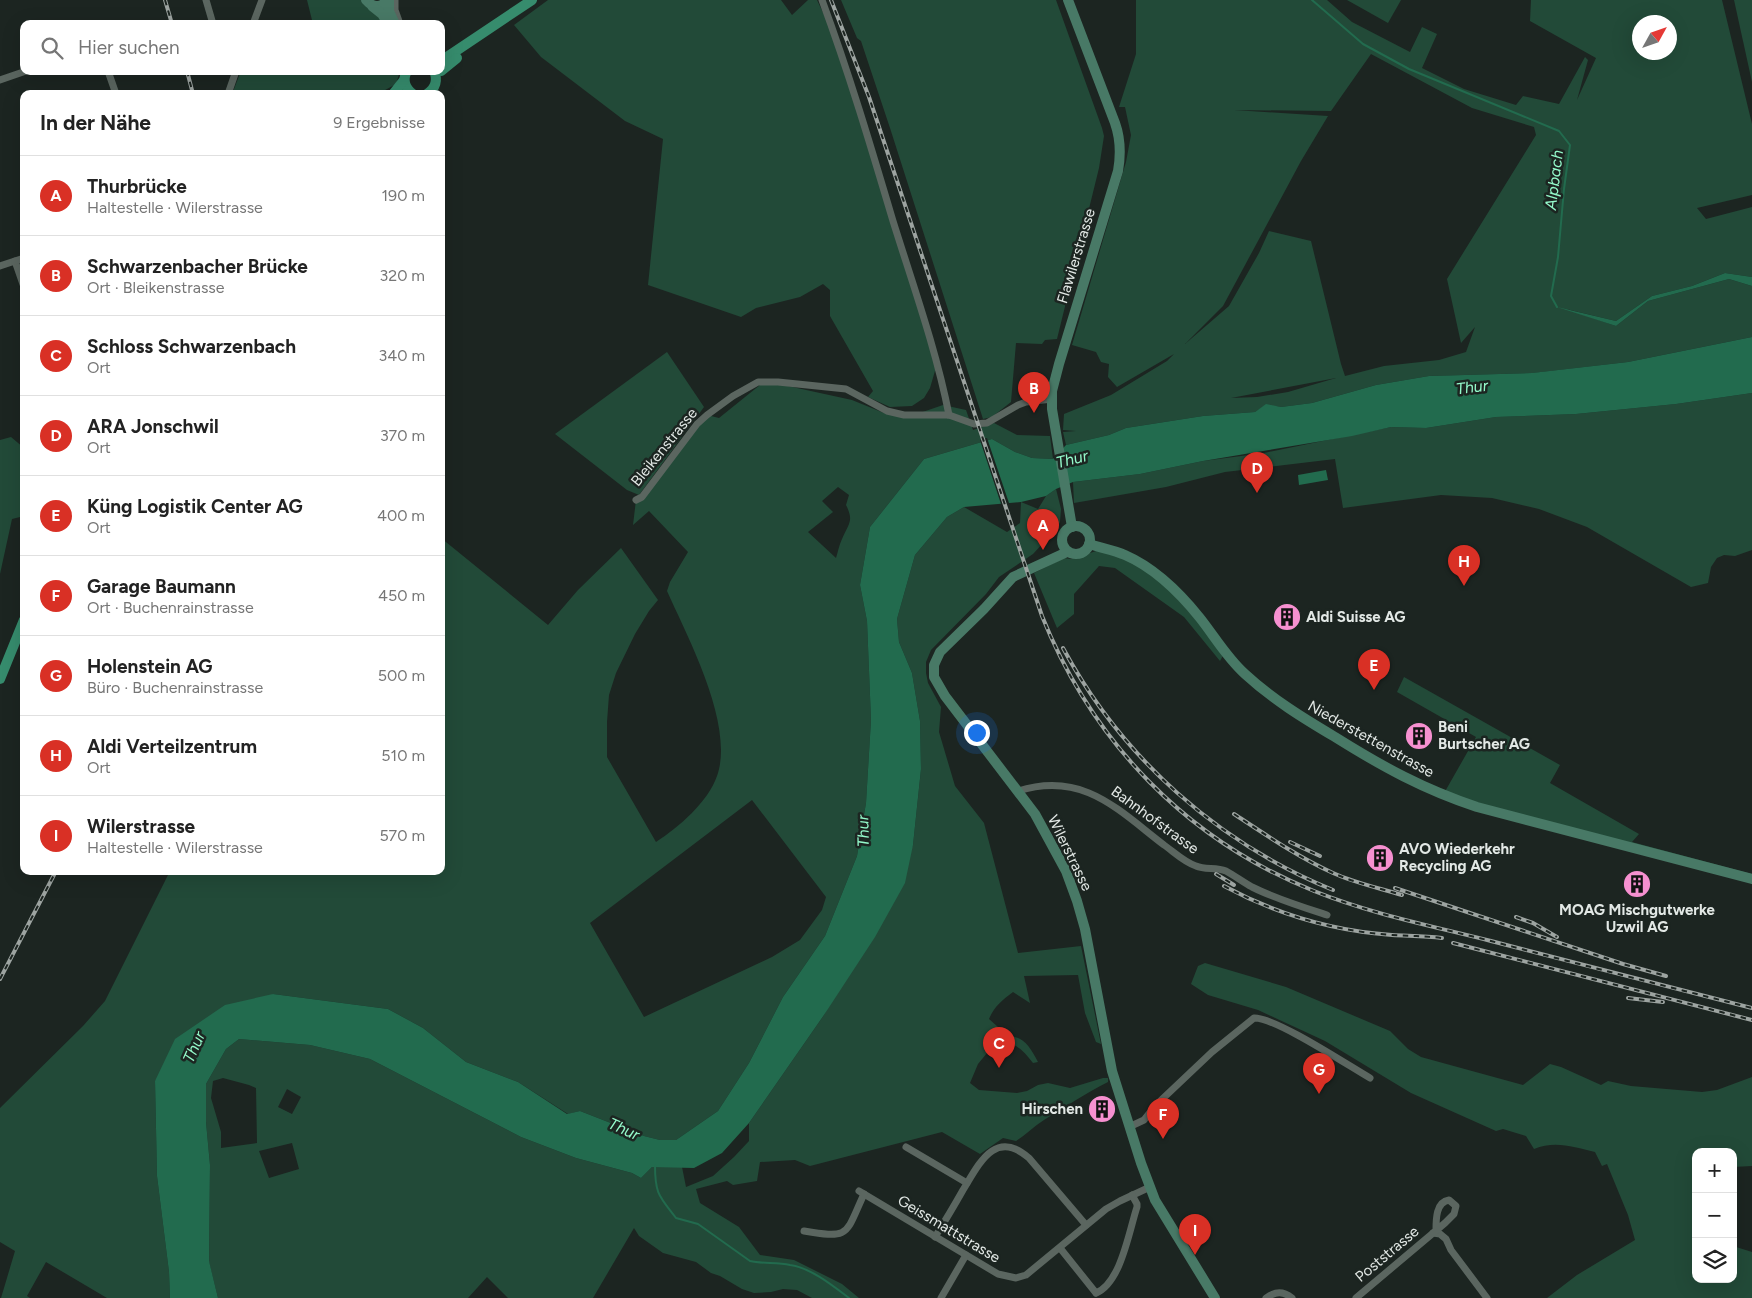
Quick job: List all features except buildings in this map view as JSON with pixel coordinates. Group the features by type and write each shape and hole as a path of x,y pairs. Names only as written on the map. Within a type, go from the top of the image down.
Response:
{"main road":[{"path":"369,3 380,6 389,0"},
{"path":"389,0 389,10 393,20"},
{"path":"445,59 532,0"},
{"name":"Flawilerstrasse","path":"1068,0 1115,123 1120,139 1121,151 1118,171 1054,383 1052,399 1072,527"},
{"path":"369,3 382,14 386,20"},
{"path":"445,67 456,58 460,50"},
{"path":"431,90 437,75"},
{"path":"395,90 405,76"},
{"path":"405,76 408,90"},
{"path":"1072,527 1080,526 1088,530 1089,544"},
{"name":"Wilerstrasse","path":"1064,548 1063,534 1072,527"},
{"name":"Wilerstrasse","path":"1089,544 1080,552 1064,548 1040,564 1013,577 984,609 940,652 934,665 934,676 940,688 1035,814 1057,852 1077,901 1092,958 1112,1071 1150,1187 1162,1212 1215,1298"},
{"name":"Niederstettenstrasse","path":"1089,544 1124,555 1151,570 1184,599 1242,672 1264,691 1299,716 1393,772 1443,795 1477,807 1752,879"},
{"path":"0,679 20,630"}],"street":[{"path":"206,0 212,20"},
{"path":"254,20 262,0"},
{"path":"396,0 395,10 399,20"},
{"path":"822,0 839,46 939,368 950,415"},
{"path":"445,54 451,50 460,50"},
{"path":"0,80 20,73"},
{"path":"109,75 115,90"},
{"path":"229,90 235,75"},
{"path":"0,266 20,259"},
{"path":"15,261 20,275"},
{"name":"Bleikenstrasse","path":"636,500 642,497 697,424 726,401 748,386 758,382 778,382 846,389 887,411 904,414 950,415 974,424 987,424 1026,402 1052,399"},
{"name":"Bahnhofstrasse","path":"1018,791 1046,785 1063,785 1081,789 1111,805 1180,857 1196,866 1224,870 1253,887 1287,902 1327,915"},
{"path":"1129,1127 1144,1120 1212,1052 1254,1018 1269,1021 1299,1036 1370,1078"},
{"path":"935,1237 979,1163 990,1152 999,1147 1008,1146 1014,1148 1030,1160 1086,1225"},
{"path":"906,1147 967,1183"},
{"name":"Geissmattstrasse","path":"804,1231 830,1235 844,1232 848,1228 862,1193 998,1274 1016,1278 1026,1275 1106,1209 1150,1187"},
{"path":"1060,1248 1096,1296 1115,1275 1121,1260 1137,1207 1132,1195"},
{"name":"Poststrasse","path":"1356,1298 1434,1231 1446,1239 1451,1250 1487,1298"},
{"path":"941,1298 966,1255"},
{"path":"1266,1298 1280,1292 1292,1298"}],"shaded area":[{"path":"307,0 362,0 381,20 312,20"},
{"path":"548,0 781,0 792,15 808,0 817,0 839,46 937,364 930,388 924,398 912,406 890,407 868,397 873,391 830,316 830,290 823,284 800,297 756,308 741,317 648,285 663,139 625,121 541,57 514,25"},
{"path":"841,0 1056,0 1104,136 1099,168 1057,339 1045,340 1042,344 1016,343 1011,402 992,417 983,419 861,41 857,38"},
{"path":"1136,0 1327,0 1352,22 1410,52 1422,27 1437,34 1422,68 1464,89 1516,105 1523,96 1559,104 1585,57 1588,60 1577,100 1596,58 1530,21 1531,0 1722,0 1752,124 1752,195 1697,208 1706,219 1752,207 1752,277 1725,273 1692,286 1652,296 1616,321 1566,309 1616,326 1648,301 1729,279 1752,286 1752,337 1628,362 1533,373 1429,376 1376,385 1312,403 1281,407 1266,405 1255,412 1203,416 1126,428 1109,435 1066,445 1063,432 1076,431 1063,430 1064,414 1111,395 1167,361 1174,354 1117,387 1108,377 1109,364 1101,362 1096,352 1072,345 1126,162 1131,135 1125,107 1119,107 1136,54","holes":["1371,54 1472,108 1534,127 1536,135 1447,279 1461,343 1475,327 1466,352 1439,360 1384,366 1345,376 1311,241 1269,231 1259,253 1229,306 1185,344 1223,306 1301,161 1328,116 1234,110 1331,111","1336,378 1288,392 1257,397 1231,398"]},
{"path":"1347,0 1401,0 1388,23"},
{"path":"1734,0 1752,0 1752,82"},
{"path":"239,75 399,75 396,84 385,90 234,90"},
{"path":"667,352 704,407 639,495 627,490 555,434"},
{"path":"765,381 852,400 884,413 911,416 943,405 966,410 973,430 994,423 1017,435 1050,436 1053,459 1032,458 1015,452 992,439 924,459 870,527 860,585 867,621 871,720 866,803 857,856 825,936 783,997 749,1063 718,1111 676,1140 660,1140 644,1136 580,1111 568,1114 518,1082 466,1062 423,1028 388,1009 273,994 155,1081 157,1176 169,1272 170,1298 107,1298 46,1262 27,1296 30,1298 1,1298 15,1251 0,1242 0,1108 83,1026 105,1001 168,875 445,875 445,541 548,625 578,590 621,548 658,600 635,634 616,673 609,695 607,757 656,842 674,829 700,804 713,786 717,776 721,755 720,732 707,682 667,591 670,582 688,552 649,511 633,525 636,500 707,415 719,418","holes":["838,487 849,495 846,505 850,519 836,558 808,532 833,512 822,501","752,800 826,897 822,910 800,940 772,957 644,1017 590,923"]},
{"path":"1752,393 1752,550 1735,556 1724,555 1717,558 1711,567 1708,583 1691,587 1587,527 1539,509 1492,498 1441,495 1343,508 1335,459 1225,472 1166,487 1074,503 1073,482 1140,474 1203,461 1264,453 1391,427 1426,428 1496,417 1576,414 1676,404"},
{"path":"11,437 20,445 20,517 12,519 0,574 0,440"},
{"path":"1056,489 1061,509 1060,522 1057,528 1033,554 999,577 986,594 931,650 926,662 926,673 928,683 941,707 939,732 955,786 984,823 1018,953 1081,946 1101,1044 1096,1042 1085,1013 1078,975 1024,976 1030,1003 1013,992 999,1004 989,1019 998,1027 1000,1037 1014,1037 1024,1042 1038,1062 1033,1063 1022,1050 1013,1044 996,1042 978,1064 970,1083 979,1090 1017,1093 1048,1083 1070,1088 1103,1078 1108,1078 1108,1082 1044,1120 1016,1141 1003,1138 980,1154 942,1132 810,1166 795,1160 760,1162 757,1181 733,1185 727,1181 696,1189 700,1203 739,1227 760,1255 794,1260 842,1284 859,1298 812,1298 797,1290 783,1289 754,1293 711,1273 696,1262 663,1253 639,1236 634,1228 593,1298 508,1298 487,1277 468,1298 218,1298 209,1262 210,1165 206,1122 206,1084 226,1049 239,1039 310,1045 370,1059 521,1137 576,1158 632,1173 641,1178 652,1167 682,1167 686,1187 713,1176 734,1157 749,1141 749,1123 824,1015 913,845 921,769 920,721 912,673 899,642 897,619 915,555 947,517 964,507 1007,532 1020,523 1021,502 1038,509 1046,496","holes":["223,1078 256,1088 257,1143 221,1148 221,1132 211,1098 213,1081","287,1089 301,1097 292,1114 278,1107","292,1143 299,1169 269,1178 259,1151"]},
{"path":"1102,549 1151,570 1225,652 1220,661 1184,617 1115,568 1099,566 1074,594 1074,614 1057,628 1034,573 1064,558 1072,559"},
{"path":"1404,677 1560,765 1550,783 1639,834 1632,842 1752,874 1752,876 1443,795 1476,737 1397,692"},
{"path":"1205,963 1286,987 1390,1031 1408,1049 1421,1057 1523,1085 1550,1064 1601,1085 1608,1081 1631,1086 1702,1092 1717,1090 1752,1077 1752,1166 1737,1167 1737,1148 1692,1148 1692,1283 1737,1283 1737,1247 1752,1252 1752,1298 1547,1298 1577,1275 1635,1240 1628,1215 1607,1164 1602,1166 1595,1152 1572,1146 1557,1145 1542,1146 1534,1149 1526,1136 1503,1129 1496,1131 1411,1093 1325,1041 1258,1010 1208,995 1191,984 1198,966"}],"water":[{"path":"1725,273 1752,277 1752,286 1729,279 1648,301 1616,326 1557,307 1616,321 1652,296 1692,286"},
{"name":"Thur","path":"1752,337 1752,393 1676,404 1576,414 1496,417 1426,428 1391,427 1352,436 1203,461 1140,474 1073,482 1056,489 1046,496 1021,502 964,507 947,517 915,555 897,619 899,642 912,673 920,721 921,769 913,845 905,883 875,937 824,1015 749,1123 722,1153 694,1168 652,1167 641,1178 632,1173 576,1158 521,1137 370,1059 310,1045 239,1039 226,1049 206,1084 206,1122 210,1165 209,1261 218,1298 170,1298 169,1272 157,1176 155,1081 175,1039 225,1005 273,994 388,1009 423,1028 466,1062 518,1082 567,1114 580,1111 644,1136 660,1140 676,1140 718,1111 749,1063 783,997 825,936 857,856 866,803 871,720 867,621 860,585 870,527 924,459 992,439 1015,452 1032,458 1053,459 1066,445 1109,435 1126,428 1203,416 1255,412 1266,404 1281,407 1312,403 1376,385 1429,376 1532,373 1628,362"},
{"path":"1326,470 1328,480 1299,485 1298,475"}],"pier":[{"path":"987,438 1010,506 1002,507 980,440"}],"waterway":[{"name":"Alpbach","path":"1312,0 1363,44 1409,69 1559,131 1570,145 1558,257 1551,296 1557,307"},
{"path":"655,1165 657,1189 676,1218 698,1224 750,1261 798,1267 821,1278 849,1298"}],"railway":[{"path":"165,0 171,20"},
{"path":"831,0 869,97 1042,616 1063,662 1088,705 1117,745 1150,782 1186,815 1225,844 1268,870 1314,891 1402,919 1752,1008"},
{"path":"188,75 192,90"},
{"path":"1063,648 1087,688 1114,726 1144,761 1177,793 1213,822 1251,848 1291,871 1333,890"},
{"path":"1234,814 1270,838 1320,867 1358,883 1402,895"},
{"path":"1290,842 1320,856"},
{"path":"1216,874 1234,885"},
{"path":"0,979 54,875"},
{"path":"1224,886 1264,905 1305,920 1370,933 1442,938"},
{"path":"1395,888 1623,964 1666,976"},
{"path":"1516,917 1533,923 1557,937"},
{"path":"1453,943 1752,1020"},
{"path":"1628,998 1663,1002"}],"place":[{"name":"Schwarzenbacher Brücke","path":"1034,413"},
{"name":"ARA Jonschwil","path":"1257,493"},
{"name":"Thurbrücke","path":"1043,550"},
{"name":"Aldi Verteilzentrum","path":"1464,586"},
{"name":"Aldi Suisse AG","path":"1287,617"},
{"name":"Küng Logistik Center AG","path":"1374,690"},
{"name":"Beni Burtscher AG","path":"1419,736"},
{"name":"AVO Wiederkehr Recycling AG","path":"1380,858"},
{"name":"MOAG Mischgutwerke Uzwil AG","path":"1637,884"},
{"name":"Schloss Schwarzenbach","path":"999,1068"},
{"name":"Holenstein AG","path":"1319,1094"},
{"name":"Hirschen","path":"1102,1109"},
{"name":"Garage Baumann","path":"1163,1139"},
{"name":"Wilerstrasse","path":"1195,1255"}]}
